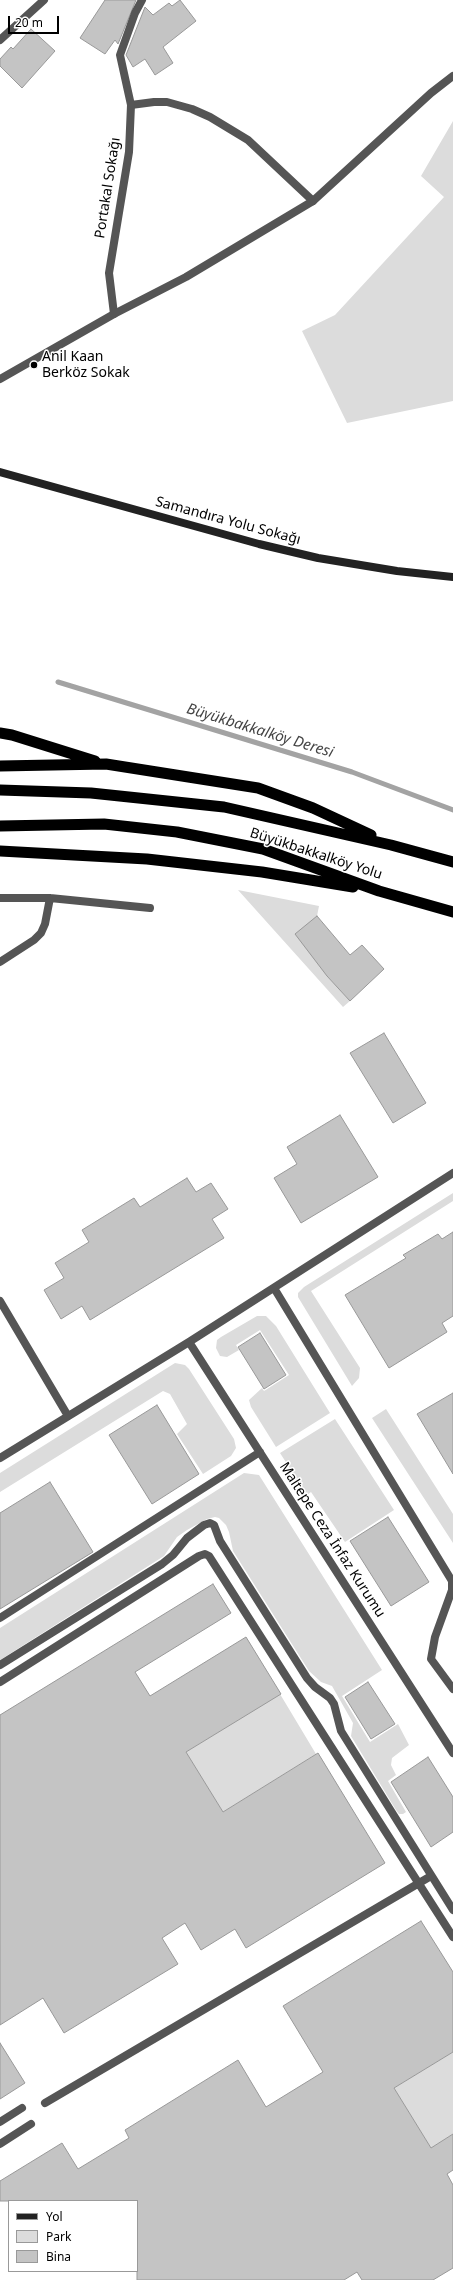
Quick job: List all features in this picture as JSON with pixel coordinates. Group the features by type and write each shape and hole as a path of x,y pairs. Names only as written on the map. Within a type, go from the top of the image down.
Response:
{"highway":[{"path":"0,733 12,735 106,764 258,788 313,808 391,845"},
{"path":"0,766 106,764"},
{"name":"Büyükbakkalköy Yolu","path":"0,790 91,793 224,807 391,845 453,862"},
{"name":"Büyükbakkalköy Yolu","path":"0,826 104,824 177,832 263,849 379,891 453,912"},
{"path":"0,851 147,859 262,872 379,891"}],"main road":[{"name":"Samandıra Yolu Sokağı","path":"0,472 259,544 318,558 396,571 453,576"}],"street":[{"path":"0,40 44,0"},
{"name":"Portakal Sokağı","path":"114,314 109,273 129,152 131,105 120,55 135,13 142,0"},
{"path":"0,379 114,314 186,277 313,201 431,93 453,76"},
{"path":"131,105 167,102 186,107 210,117 248,140 313,201"},
{"path":"0,898 50,898 150,908"},
{"path":"0,962 34,940 41,933 45,924 50,898"},
{"path":"0,1458 189,1342 453,1173"},
{"path":"274,1288 452,1581 452,1590 433,1644 431,1659 453,1689"},
{"path":"0,1301 68,1416"},
{"name":"Maltepe Ceza İnfaz Kurumu","path":"189,1342 453,1753"},
{"path":"0,1618 260,1452"},
{"path":"0,1665 162,1564 173,1555 187,1538 204,1525 210,1523 214,1525 220,1541 307,1678 315,1687 330,1698 334,1704 341,1731 453,1910"},
{"path":"0,1682 199,1556 204,1554 209,1556 453,1937"},
{"path":"45,2103 431,1876"},
{"path":"0,2122 22,2108"},
{"path":"0,2144 31,2124"}],"green space":[{"path":"453,121 453,401 347,423 302,331 335,315 444,197 421,176"},
{"path":"238,890 319,906 317,916 327,976 350,1001 343,1007"},
{"path":"453,1193 453,1201 311,1291 360,1368 359,1378 352,1386 298,1297 298,1293 304,1287"},
{"path":"257,1316 266,1316 276,1326 330,1413 276,1447 251,1407 249,1400 262,1388 264,1391 289,1375 260,1330 236,1345 239,1350 227,1357 220,1356 216,1348 217,1340"},
{"path":"175,1363 185,1365 189,1369 234,1439 236,1448 231,1456 203,1474 177,1434 187,1424 170,1394 163,1391 0,1492 0,1473"},
{"path":"386,1409 453,1514 453,1543 372,1418"},
{"path":"335,1419 394,1510 345,1542 311,1492 307,1495 280,1453"},
{"path":"244,1473 259,1475 382,1670 342,1696 370,1742 398,1724 409,1745 392,1758 391,1765 396,1775 388,1781 406,1812 403,1814 399,1814 396,1810 351,1736 353,1723 332,1686 321,1682 309,1671 233,1551 229,1532 226,1525 219,1518 215,1517 207,1519 187,1530 177,1537 164,1556 0,1660 0,1628"},
{"path":"280,1694 316,1754 223,1812 186,1752"},
{"path":"453,2052 453,2134 431,2148 394,2088"}],"building":[{"path":"105,0 136,0 118,44 115,40 105,54 80,38"},
{"path":"180,0 196,21 163,47 173,63 155,75 145,59 133,67 126,55 145,7 153,15 169,3 172,6"},
{"path":"31,29 55,51 22,88 0,66 0,59 11,47 13,49"},
{"path":"317,916 350,955 362,945 384,969 350,1001 327,976 295,934"},
{"path":"384,1033 426,1103 393,1123 350,1053"},
{"path":"340,1115 378,1177 301,1223 274,1178 297,1164 287,1147"},
{"path":"187,1178 196,1192 211,1183 228,1209 212,1219 224,1238 90,1320 82,1306 61,1319 44,1290 64,1278 55,1263 89,1242 82,1230 134,1198 140,1207"},
{"path":"453,1232 453,1316 442,1323 447,1332 389,1368 345,1295 406,1258 403,1255 438,1234 442,1239"},
{"path":"260,1333 286,1375 264,1389 238,1347"},
{"path":"453,1393 453,1474 417,1414"},
{"path":"157,1405 199,1474 152,1504 109,1435"},
{"path":"50,1482 93,1552 0,1609 0,1513"},
{"path":"388,1517 429,1582 391,1606 350,1541"},
{"path":"213,1584 231,1613 135,1672 150,1696 246,1637 281,1694 186,1752 223,1812 318,1753 385,1863 246,1948 235,1929 201,1950 185,1923 162,1938 178,1964 64,2033 43,1998 0,2025 0,1715"},
{"path":"368,1682 395,1724 371,1739 345,1697"},
{"path":"428,1757 453,1797 453,1832 431,1847 391,1782"},
{"path":"421,1921 453,1972 453,2052 394,2088 431,2148 453,2134 453,2170 447,2174 453,2185 453,2268 433,2280 362,2280 357,2272 344,2280 137,2280 138,2200 0,2201 0,2181 62,2143 78,2169 129,2138 125,2130 238,2060 266,2107 323,2072 283,2006"},
{"path":"0,2043 25,2083 0,2099"}],"waterway":[{"name":"Büyükbakkalköy Deresi","path":"58,682 352,772 453,810"}],"place":[{"name":"Anil Kaan Berköz Sokak","path":"34,365"}]}
